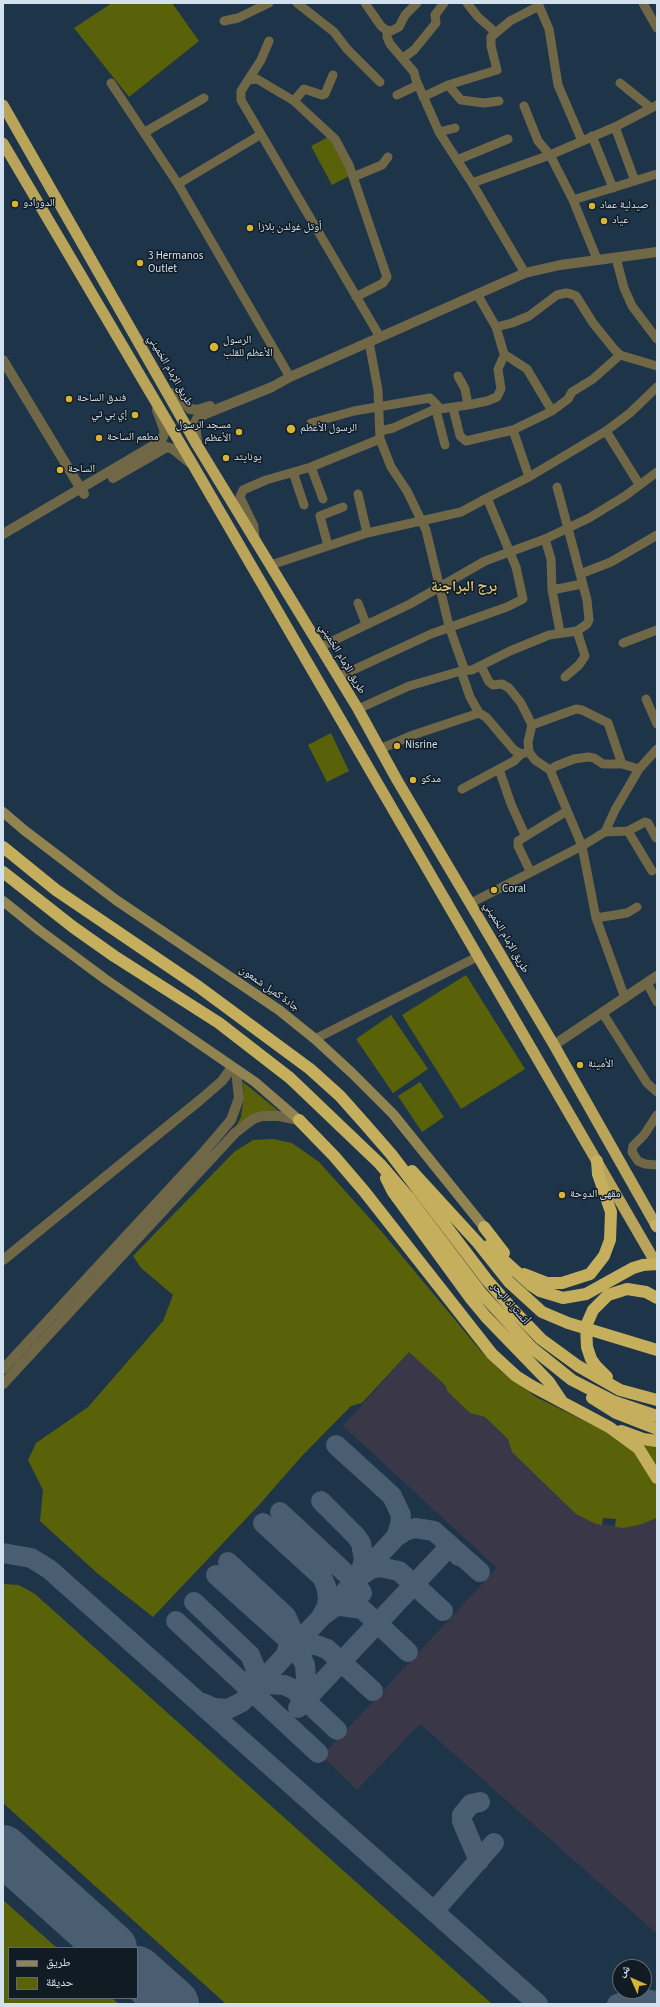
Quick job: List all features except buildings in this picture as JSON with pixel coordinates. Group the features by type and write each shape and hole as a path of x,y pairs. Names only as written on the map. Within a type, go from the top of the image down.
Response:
{"highway":[{"name":"طريق الإمام الخميني","path":"3,106 197,445 272,565 358,709 403,790 554,1045 656,1225"},
{"path":"3,143 193,465 386,800 657,1264 643,1265 633,1268 586,1294 563,1298 540,1291 531,1285 488,1246 478,1243"},
{"path":"367,766 374,771 381,770 384,766 382,752"},
{"path":"386,800 385,788 390,783 397,785 403,790"},
{"path":"3,847 56,890 199,987 310,1069 340,1096 391,1154 416,1175 478,1243 509,1282 542,1312 568,1323 657,1350"},
{"path":"3,872 37,900 84,935 219,1023 256,1050 324,1108 380,1164 393,1192 471,1299 486,1317 549,1382 562,1401"},
{"path":"298,1120 334,1156 364,1191 492,1354 516,1376 609,1427 639,1448 657,1478"},
{"name":"أتستراد البحر","path":"391,1154 446,1227 513,1310 541,1339 578,1366 620,1390 657,1400"},
{"path":"484,1227 516,1270 547,1283 562,1283 590,1274 604,1256 610,1240 611,1212 598,1174 597,1160"},
{"name":"أتستراد البحر","path":"380,1164 410,1199 482,1294 532,1348 572,1380 615,1402 657,1416"},
{"path":"626,1211 634,1214 638,1213 643,1207 643,1201"},
{"path":"657,1298 646,1292 627,1290 608,1295 593,1310 586,1326 587,1347 591,1359 603,1374 630,1388 657,1395"},
{"path":"532,1348 567,1381 586,1395 616,1413 657,1429"},
{"path":"609,1427 643,1439 657,1441"}],"main road":[{"name":"جادة كميل شمعون","path":"3,812 24,830 116,900 279,1010 314,1039 352,1073 393,1114 484,1227"},
{"path":"3,901 105,980 255,1082 298,1120"}],"street":[{"path":"224,21 238,18 269,3"},
{"path":"298,3 334,32 347,49 380,82"},
{"path":"365,3 375,18 387,31 388,40 414,72 418,85 439,132 472,183 525,274"},
{"path":"387,31 393,31 398,27 405,15 417,3"},
{"path":"403,58 414,50 436,23 435,15 444,3"},
{"path":"467,3 478,17 495,32"},
{"path":"643,3 657,28"},
{"path":"423,97 448,85 497,70 491,37 495,32 510,21 539,5 549,29 558,84 582,141"},
{"path":"269,41 261,60 244,86 240,95 243,106 380,337"},
{"path":"294,101 304,89 322,95 325,94 333,75"},
{"path":"249,80 256,79 294,101 335,139 349,165 388,277 383,283 356,297"},
{"path":"111,83 145,132 178,184 289,377"},
{"path":"472,183 550,155 615,127 654,107 620,83"},
{"path":"397,95 418,85"},
{"path":"448,85 461,100 484,103 499,101"},
{"path":"145,132 204,98"},
{"path":"524,106 538,141 550,155 573,200 597,259"},
{"path":"615,127 635,181"},
{"path":"439,132 455,128"},
{"path":"178,184 260,135"},
{"path":"592,136 613,188"},
{"path":"457,160 508,139"},
{"path":"353,176 382,165 388,157"},
{"path":"573,200 657,174"},
{"path":"167,392 177,395 187,407 199,413 289,377 525,274 560,265 657,252"},
{"path":"616,258 624,288 632,306 657,339"},
{"path":"496,327 512,323 529,316 557,295 566,292 576,296 593,323 614,350 620,355 657,366"},
{"path":"477,294 496,327 503,352 527,369 552,411"},
{"path":"369,342 378,390 380,435 391,467 407,491 430,540 449,626 470,697 479,713 486,717 511,748 525,753 550,770 582,846 596,918 625,998"},
{"path":"452,408 460,436 466,441 513,430 552,411 568,398 572,392 593,379 620,355"},
{"path":"255,539 254,526 241,501 240,494 247,488 311,467 436,410 487,401 497,397 501,389 498,369 503,358 507,356"},
{"path":"3,360 83,491"},
{"path":"458,376 465,390 468,405"},
{"path":"272,565 367,532 421,519 461,512 529,477 606,431 630,413 657,387"},
{"path":"310,423 354,411 380,408 428,398 436,403 436,410 445,445"},
{"path":"3,540 83,491 162,439 165,432 155,401"},
{"path":"197,445 194,428 199,413"},
{"path":"513,430 529,477"},
{"path":"606,431 638,484"},
{"path":"3,534 167,447 173,449 193,465"},
{"path":"311,467 323,499"},
{"path":"293,472 304,505"},
{"path":"320,647 410,604 485,561 545,539 589,518 625,496 638,484 657,472"},
{"path":"358,709 409,686 482,666 510,651 549,635 560,632 581,630 589,620 587,600 557,487"},
{"path":"358,494 367,532"},
{"path":"338,677 449,626 508,607 523,599 516,567 488,498"},
{"path":"328,546 319,517 324,513 343,507"},
{"path":"580,574 610,562 657,536"},
{"path":"545,539 551,559 552,590 560,632"},
{"path":"552,590 582,584"},
{"path":"358,603 366,624"},
{"path":"623,643 657,630"},
{"path":"565,677 579,665 585,656 577,631"},
{"path":"462,789 518,759 525,753 532,725 516,696 504,685 490,684 482,666"},
{"path":"646,700 657,724"},
{"path":"532,725 576,709 582,710 608,723 622,764"},
{"path":"382,752 413,735 479,713"},
{"path":"605,832 615,810 639,769 657,749"},
{"path":"550,770 574,759 588,757 594,758 603,764 622,764 639,769"},
{"path":"498,769 511,804 525,835"},
{"path":"530,871 517,843 520,838 567,811"},
{"path":"471,903 530,871 582,846 605,832 628,830 645,822 648,823 656,838"},
{"path":"628,830 652,870"},
{"path":"596,918 627,913 637,907"},
{"path":"314,1039 477,956"},
{"path":"554,1045 657,976"},
{"path":"647,983 657,1002"},
{"path":"602,1012 647,1083 657,1092"},
{"path":"3,1260 200,1100 222,1081 234,1068"},
{"path":"3,1369 197,1160 230,1120 239,1098 234,1068"},
{"path":"657,1115 644,1135 633,1146 632,1152 638,1161 645,1164 657,1165"},
{"path":"3,1384 235,1133 253,1119 262,1116 279,1116 298,1120"}],"shaded area":[{"path":"409,1352 446,1386 447,1391 470,1413 485,1417 509,1439 512,1452 596,1524 629,1527 657,1518 657,1934 420,1724 357,1790 322,1756 497,1568 343,1426"}],"green space":[{"path":"112,3 172,3 199,41 129,97 74,28"},
{"path":"330,136 351,175 332,185 311,146"},
{"path":"331,733 349,771 327,782 308,745"},
{"path":"466,975 525,1069 461,1109 402,1015"},
{"path":"391,1015 428,1069 393,1093 356,1039"},
{"path":"243,1082 281,1113 236,1126 241,1117 244,1096"},
{"path":"420,1082 444,1117 422,1132 398,1096"},
{"path":"273,1139 292,1143 319,1162 382,1232 480,1350 502,1372 536,1397 603,1430 637,1455 650,1470 657,1485 657,1518 639,1525 623,1528 615,1527 616,1519 603,1518 602,1525 596,1524 576,1514 512,1452 508,1439 485,1417 470,1413 447,1391 446,1386 409,1352 362,1403 351,1406 301,1457 259,1505 153,1617 97,1573 40,1521 43,1490 28,1460 36,1443 88,1407 163,1321 173,1295 141,1268 133,1256 234,1152 253,1140"},
{"path":"639,1444 657,1446 657,1470"},
{"path":"3,1584 19,1585 35,1594 492,2004 226,2004 3,1803"},
{"path":"3,1900 56,1947 8,1947 8,1999 113,1999 119,2004 3,2004"}],"taxiway":[{"path":"336,1445 392,1496 401,1515 400,1525 396,1537"},
{"path":"321,1501 356,1536 361,1543 364,1560 359,1577 371,1569 379,1567 399,1571 443,1611"},
{"path":"280,1512 355,1582 362,1593"},
{"path":"263,1523 322,1577 326,1586 328,1597 327,1606 321,1617 334,1607 341,1606 362,1609 408,1652"},
{"path":"203,1703 214,1708 228,1709 242,1702 396,1537 405,1531 415,1528 434,1531 480,1572"},
{"path":"298,1708 450,1546 459,1556"},
{"path":"3,1553 31,1558 49,1569 538,2004"},
{"path":"228,1562 286,1616 291,1627 292,1635 286,1654 296,1647 305,1645 316,1645 327,1649 373,1691"},
{"path":"216,1575 296,1647 305,1665 306,1679 300,1704"},
{"path":"194,1602 250,1655 255,1667 256,1679 252,1692 266,1684 284,1685 293,1689 337,1730"},
{"path":"176,1621 318,1753"},
{"path":"479,1861 462,1821 462,1815 471,1804 480,1802"},
{"path":"434,1911 494,1843"},
{"path":"617,2004 636,1998 657,2001"}],"runway":[{"path":"3,1850 111,1947"},
{"path":"138,1972 174,2004"}],"place":[{"name":"الدورادو","path":"15,204"},
{"name":"صيدلية عماد","path":"592,206"},
{"name":"عياد","path":"604,221"},
{"name":"أوتل غولدن بلازا","path":"250,228"},
{"name":"3 Hermanos Outlet","path":"140,263"},
{"name":"الرسول الأعظم للقلب","path":"214,347"},
{"name":"فندق الساحة","path":"69,399"},
{"name":"إي بي تي","path":"135,415"},
{"name":"الرسول الأعظم","path":"291,429"},
{"name":"مسجد الرسول الأعظم","path":"239,432"},
{"name":"مطعم الساحة","path":"99,438"},
{"name":"يونايتد","path":"226,458"},
{"name":"الساحة","path":"60,470"},
{"name":"Nisrine","path":"397,746"},
{"name":"مدكو","path":"413,780"},
{"name":"Coral","path":"494,890"},
{"name":"الأمينة","path":"580,1065"},
{"name":"مقهى الدوحة","path":"562,1195"}],"district":[{"name":"برج البراجنة","path":"464,588"}]}
